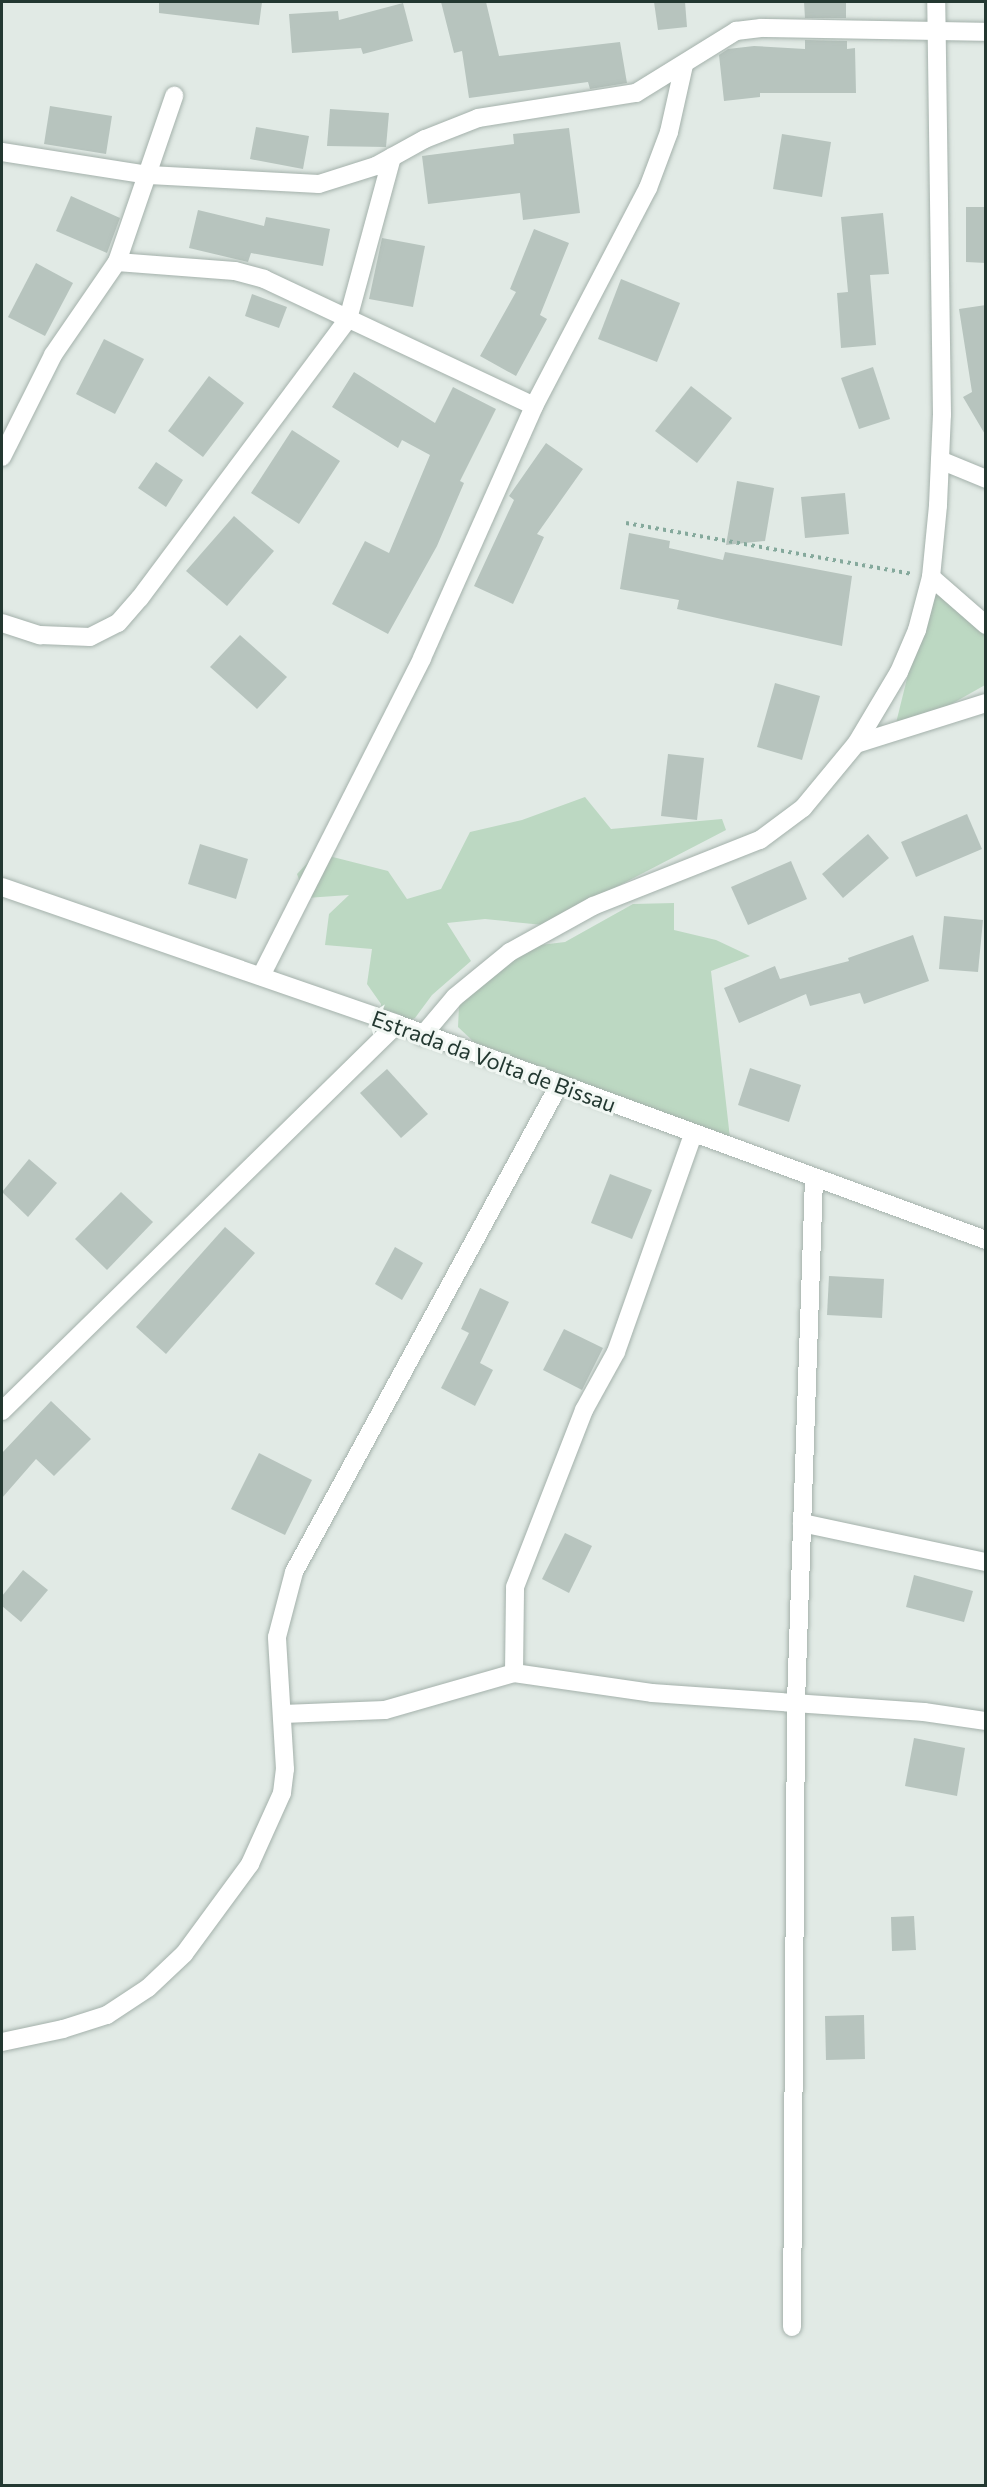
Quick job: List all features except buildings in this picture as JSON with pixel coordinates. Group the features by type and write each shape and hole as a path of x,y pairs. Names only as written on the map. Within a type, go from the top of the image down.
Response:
{"street":[{"path":"422,1035 482,972 549,929 636,888 760,840 803,808 856,744 899,672 917,630 931,577 940,460 934,32 936,2"},
{"path":"2,152 149,175 319,184 347,178 452,126 477,117 636,93 736,31 761,28 986,32"},
{"path":"261,976 422,658 534,406 648,188 669,132 684,65"},
{"path":"2,457 53,355 117,262 149,175 174,96"},
{"path":"2,623 40,635 90,637 118,623 348,319 393,157"},
{"path":"117,262 235,271 264,279 534,406"},
{"path":"940,460 986,479"},
{"path":"931,577 986,625"},
{"path":"856,744 986,703"},
{"name":"Estrada da Volta de Bissau","path":"2,887 397,1024 814,1180 986,1240"},
{"path":"2,1411 397,1024"},
{"path":"2,2042 63,2029 107,2015 148,1988 184,1954 232,1892 273,1818 285,1769 277,1637 294,1572 560,1085"},
{"path":"514,1672 514,1587 584,1410 616,1352 693,1134"},
{"path":"792,2327 796,1702 814,1180"},
{"path":"802,1523 986,1562"},
{"path":"283,1714 385,1710 514,1672 652,1693 924,1712 986,1721"}],"path":[{"path":"626,523 931,577"}],"green space":[{"path":"930,586 985,626 985,685 925,719 895,727"},
{"path":"585,797 611,829 722,819 726,830 543,925 485,919 447,923 471,961 432,995 415,1018 404,1023 380,1015 381,1004 367,984 372,949 325,945 329,914 349,895 306,898 297,874 317,853 388,871 407,899 441,889 470,832 522,820"},
{"path":"674,903 674,930 716,940 750,956 711,971 730,1138 474,1042 458,1027 459,1006 471,986 532,946 565,942 633,904"}]}
